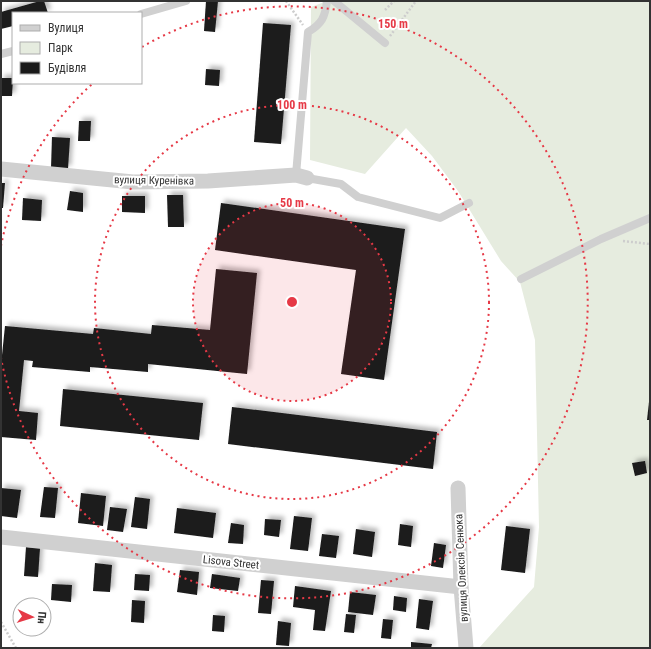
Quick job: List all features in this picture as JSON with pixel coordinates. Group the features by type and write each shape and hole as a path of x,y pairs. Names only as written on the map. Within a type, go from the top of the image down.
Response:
{"street":[{"name":"вулиця Куренівка","path":"1,169 133,182 208,181 302,176"},
{"name":"вулиця Олексія Сенюка","path":"458,488 461,587 466,648"},
{"name":"Lisova Street","path":"1,537 461,587"}],"lane":[{"path":"142,14 186,1"},
{"path":"327,1 326,15 318,26 308,32 302,176 341,184 358,197 440,218 469,203"},
{"path":"334,1 385,43"},
{"path":"1,54 12,51"},
{"path":"521,279 601,239 650,218"}],"path":[{"path":"286,1 308,32"},
{"path":"385,10 394,1"},
{"path":"385,43 416,1"},
{"path":"601,239 650,244"},
{"path":"1,622 16,648"}],"green space":[{"path":"327,1 650,1 650,648 479,648 534,587 539,527 535,340 520,282 501,261 458,191 432,156 406,128 365,174 310,160 311,7"}],"building":[{"path":"44,1 48,12 12,12 12,26 1,29 1,12"},
{"path":"206,1 218,1 215,32 204,31"},
{"path":"263,23 291,25 281,144 254,142"},
{"path":"206,69 220,70 219,86 205,85"},
{"path":"1,78 12,78 12,96 1,96"},
{"path":"79,121 91,121 90,141 78,141"},
{"path":"52,137 70,138 68,169 51,168"},
{"path":"1,183 5,183 3,208 1,208"},
{"path":"70,191 83,193 83,212 67,210"},
{"path":"167,195 183,195 184,227 168,227"},
{"path":"122,196 145,196 145,213 122,212"},
{"path":"23,198 42,200 41,221 22,220"},
{"path":"221,203 405,229 384,380 341,374 356,270 215,250"},
{"path":"216,269 257,273 247,374 148,364 148,372 90,367 90,372 32,367 33,361 24,360 19,411 38,413 36,440 1,437 1,365 5,326 93,334 94,328 151,334 152,325 210,330"},
{"path":"63,389 203,403 199,440 60,426"},
{"path":"649,402 650,420 647,420"},
{"path":"232,407 437,432 433,469 228,444"},
{"path":"645,461 647,473 635,476 632,463"},
{"path":"44,487 58,488 55,518 40,517"},
{"path":"1,488 21,490 17,518 1,516"},
{"path":"81,493 106,496 103,526 78,523"},
{"path":"135,497 150,499 147,529 131,527"},
{"path":"110,507 127,509 123,532 107,530"},
{"path":"177,508 216,513 213,538 174,533"},
{"path":"294,516 312,518 308,551 290,549"},
{"path":"265,519 281,520 279,537 264,535"},
{"path":"231,523 244,525 243,544 228,543"},
{"path":"400,524 413,526 411,547 398,545"},
{"path":"506,526 530,529 525,573 501,570"},
{"path":"356,529 375,532 372,557 353,554"},
{"path":"322,534 339,536 336,558 319,556"},
{"path":"434,543 446,545 443,568 431,566"},
{"path":"26,547 40,548 38,577 24,576"},
{"path":"95,563 112,565 110,592 93,591"},
{"path":"180,570 199,572 197,595 177,592"},
{"path":"135,574 150,575 149,591 134,590"},
{"path":"212,574 240,578 238,591 210,588"},
{"path":"261,580 274,581 271,614 258,613"},
{"path":"52,584 72,585 71,602 52,600"},
{"path":"295,586 331,591 325,631 313,630 315,610 293,607"},
{"path":"350,592 376,595 373,615 348,612"},
{"path":"394,596 407,598 406,612 393,610"},
{"path":"419,599 433,601 429,630 416,628"},
{"path":"132,600 145,601 144,623 131,622"},
{"path":"346,614 356,615 354,633 344,632"},
{"path":"213,615 225,616 224,632 212,631"},
{"path":"383,619 393,620 391,639 381,638"},
{"path":"278,621 291,623 289,646 276,645"},
{"path":"411,642 432,644 431,648 411,648"}]}
